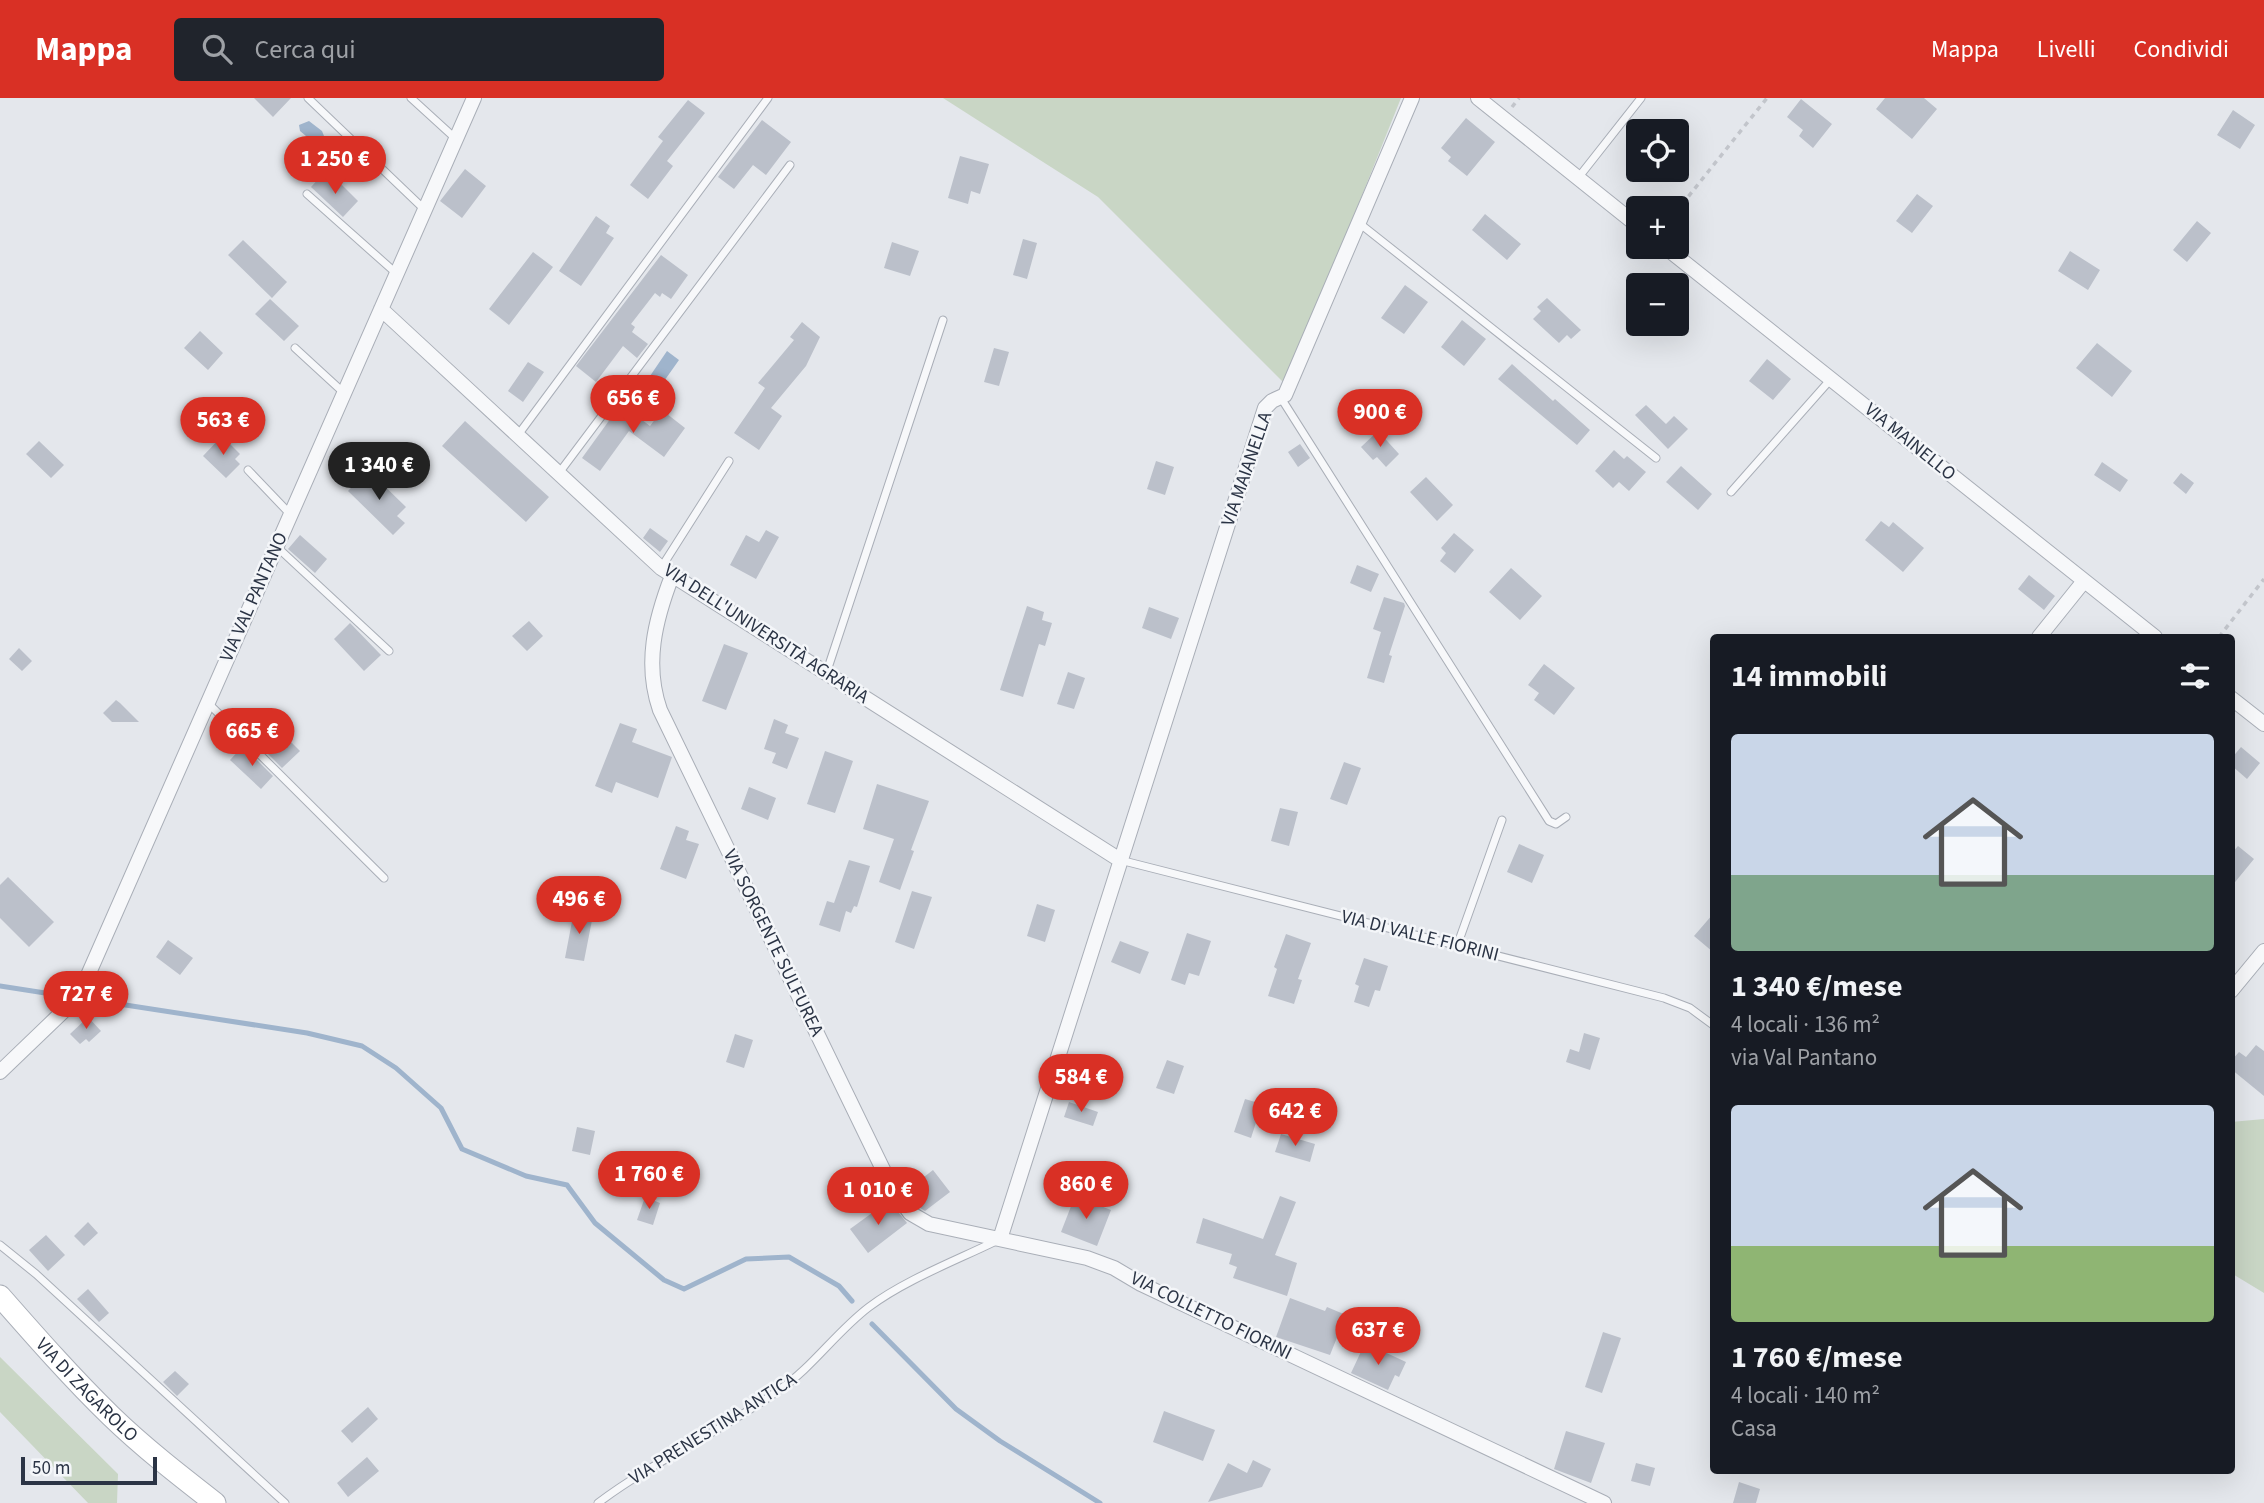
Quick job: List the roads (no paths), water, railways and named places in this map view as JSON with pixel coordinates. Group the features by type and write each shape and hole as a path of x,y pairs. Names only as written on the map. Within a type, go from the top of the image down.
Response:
{"main road":[{"name":"VIA DI ZAGAROLO","path":"0,1296 112,1417 164,1464 215,1503"}],"street":[{"name":"VIA VAL PANTANO","path":"0,1072 66,1009 80,991 474,98"},
{"name":"VIA MAIANELLA","path":"1000,1239 1265,408 1285,395 1412,98"},
{"path":"1478,98 1626,216"},
{"name":"VIA MAINELLO","path":"1680,259 2151,634"},
{"name":"VIA DELL'UNIVERSITÀ AGRARIA","path":"381,309 667,572 1120,860"},
{"name":"VIA SORGENTE SULFUREA","path":"667,572 654,637 652,678 657,702 892,1188 905,1208 924,1222 1000,1239"},
{"path":"2041,634 2084,581"},
{"path":"2235,702 2264,724"},
{"path":"2235,986 2264,951"},
{"name":"VIA COLLETTO FIORINI","path":"1000,1239 1087,1258 1114,1268 1141,1284 1604,1503"}],"lane":[{"path":"307,98 425,210"},
{"path":"411,98 456,139"},
{"path":"518,435 768,98"},
{"path":"1578,178 1641,98"},
{"path":"559,473 790,166"},
{"path":"307,194 397,274"},
{"path":"1359,223 1656,458"},
{"path":"826,674 943,320"},
{"path":"295,348 344,393"},
{"path":"1731,492 1831,379"},
{"path":"1281,398 1549,821 1556,824 1566,817"},
{"path":"667,572 729,461"},
{"path":"248,470 291,514"},
{"path":"277,546 389,651"},
{"path":"208,703 384,878"},
{"path":"1457,946 1502,820"},
{"name":"VIA DI VALLE FIORINI","path":"1120,860 1664,998 1690,1008 1710,1023"},
{"name":"VIA PRENESTINA ANTICA","path":"598,1503 644,1472 779,1391 805,1370 857,1317 883,1297 1000,1239"},
{"path":"0,1245 36,1274 285,1503"}],"water":[{"path":"309,121 322,131 324,136 321,141 312,141 300,131 299,125"},
{"path":"667,351 679,360 662,384 650,376"}],"waterway":[{"path":"0,986 58,995"},
{"path":"93,1000 307,1033 362,1046 396,1068 441,1108 462,1149 526,1176 567,1185 595,1223 664,1280 684,1289 746,1259 789,1257 839,1286 852,1301"},
{"path":"872,1324 956,1409 1000,1441 1100,1503"}]}
